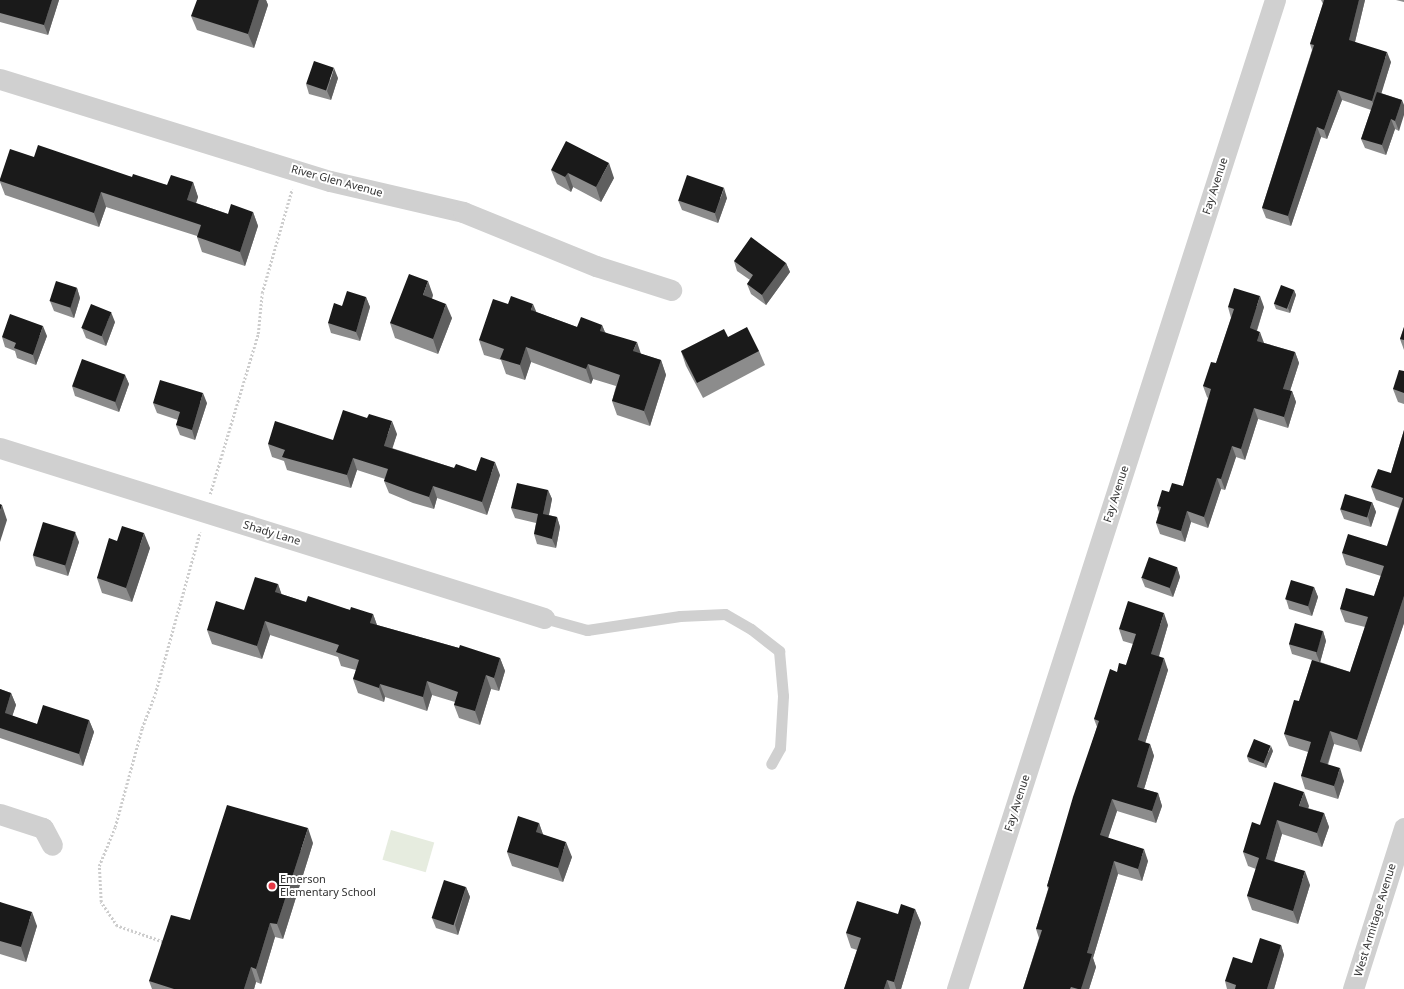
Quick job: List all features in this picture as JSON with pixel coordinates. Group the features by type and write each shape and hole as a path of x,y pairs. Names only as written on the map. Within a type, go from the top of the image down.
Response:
{"street":[{"name":"Fay Avenue","path":"957,989 1275,0"},
{"name":"River Glen Avenue","path":"0,79 298,171 463,212 596,266 671,290"},
{"name":"Shady Lane","path":"0,448 544,618"},
{"path":"0,814 43,828 52,845"},
{"name":"West Armitage Avenue","path":"1354,989 1404,828"}],"lane":[{"path":"544,618 587,630 680,616 726,614 751,629 779,651 784,696 780,748 771,764"}],"path":[{"path":"163,942 116,926 101,902 99,866 115,827 142,728 156,694 205,512 258,334 262,293 277,234 298,171"}],"shaded area":[{"path":"391,830 434,842 426,872 382,860"}],"building":[{"path":"0,0 52,0 44,25 0,13"},
{"path":"197,0 259,0 248,34 191,16"},
{"path":"1324,0 1359,0 1349,40 1387,52 1372,101 1338,90 1324,130 1317,127 1288,216 1262,208 1314,45 1310,44"},
{"path":"314,61 334,68 326,91 306,84"},
{"path":"1377,92 1402,100 1395,121 1391,119 1382,145 1361,139"},
{"path":"566,141 609,163 596,187 568,173 565,177 551,170"},
{"path":"38,145 132,177 133,174 167,185 171,175 193,182 187,200 228,214 231,204 253,212 240,252 197,237 201,225 101,192 94,213 0,181 10,149 34,157"},
{"path":"687,175 724,188 715,213 678,201"},
{"path":"751,237 786,263 762,295 747,284 753,275 734,261"},
{"path":"409,274 428,281 423,295 446,304 433,339 390,323"},
{"path":"56,281 77,288 70,308 50,301"},
{"path":"1281,285 1294,290 1287,309 1274,304"},
{"path":"1234,288 1260,296 1250,328 1260,332 1257,341 1295,352 1283,389 1292,391 1284,417 1254,408 1241,449 1232,446 1221,479 1217,478 1204,517 1187,511 1181,531 1156,523 1161,507 1157,506 1162,490 1169,492 1172,483 1183,486 1211,389 1203,386 1211,362 1216,363 1234,309 1228,307"},
{"path":"347,291 366,297 356,332 328,323 334,303 342,306"},
{"path":"511,296 533,304 531,310 577,327 581,317 602,325 600,331 637,342 633,351 661,360 644,411 612,401 620,375 588,364 586,369 526,347 520,365 500,359 504,349 479,340 493,299 508,304"},
{"path":"91,304 111,312 102,336 81,328"},
{"path":"10,314 43,326 33,355 14,348 16,343 2,337"},
{"path":"747,327 759,351 697,383 681,351 724,329 728,337"},
{"path":"1404,327 1404,340 1400,339"},
{"path":"82,359 125,375 115,402 72,386"},
{"path":"1399,370 1404,371 1404,393 1393,389"},
{"path":"160,380 203,393 192,430 176,425 180,412 153,403"},
{"path":"343,410 367,418 369,414 392,421 384,446 454,468 456,464 476,471 481,457 495,462 482,502 433,486 429,497 408,490 384,481 388,469 353,458 347,475 282,457 285,450 268,444 275,421 333,440"},
{"path":"1404,430 1404,596 1357,740 1330,731 1320,762 1340,768 1334,786 1301,776 1311,742 1284,734 1294,700 1299,701 1312,660 1350,672 1368,617 1340,609 1346,588 1374,596 1384,566 1342,553 1348,534 1387,546 1403,498 1371,487 1378,469 1391,473"},
{"path":"517,483 548,490 543,514 557,517 552,539 534,534 538,514 511,508"},
{"path":"1345,494 1372,502 1367,517 1340,509"},
{"path":"43,522 76,532 65,565 33,555"},
{"path":"122,526 144,533 126,588 97,578 109,538 117,541"},
{"path":"1149,557 1177,567 1170,588 1141,578"},
{"path":"255,577 278,584 275,592 306,602 308,596 350,610 351,607 373,614 370,623 459,648 460,645 500,658 494,678 486,675 475,711 454,705 458,692 427,681 423,697 380,684 379,688 353,679 359,660 336,652 339,645 265,621 257,646 207,630 216,601 244,610"},
{"path":"1291,580 1314,587 1308,606 1285,599"},
{"path":"1128,601 1164,613 1151,654 1164,658 1138,740 1150,744 1137,787 1158,793 1152,811 1112,799 1100,835 1144,849 1138,869 1114,861 1087,953 1092,954 1081,989 1071,987 1070,989 1023,989 1042,930 1036,929 1049,887 1047,886 1073,797 1099,721 1094,719 1110,669 1117,672 1119,663 1126,665 1136,634 1119,629"},
{"path":"1295,623 1323,631 1317,652 1289,644"},
{"path":"0,689 11,693 5,713 37,724 43,705 89,720 79,754 0,728"},
{"path":"1254,739 1271,746 1264,763 1247,757"},
{"path":"1274,782 1304,792 1299,806 1324,813 1317,833 1277,820 1266,859 1305,871 1293,911 1247,896 1259,858 1243,852 1252,822 1260,825"},
{"path":"227,805 308,828 277,924 270,923 256,969 251,967 244,989 174,989 149,981 171,915 190,920"},
{"path":"518,816 539,823 536,832 566,842 558,868 507,852"},
{"path":"444,880 466,887 454,925 432,918"},
{"path":"857,901 898,914 901,904 915,909 894,982 887,980 884,989 844,989 861,938 846,933"},
{"path":"0,902 32,912 21,947 0,941"},
{"path":"1260,938 1281,945 1267,989 1235,989 1236,985 1225,981 1233,957 1252,963"}],"place":[{"name":"Emerson Elementary School","path":"272,886"}]}
